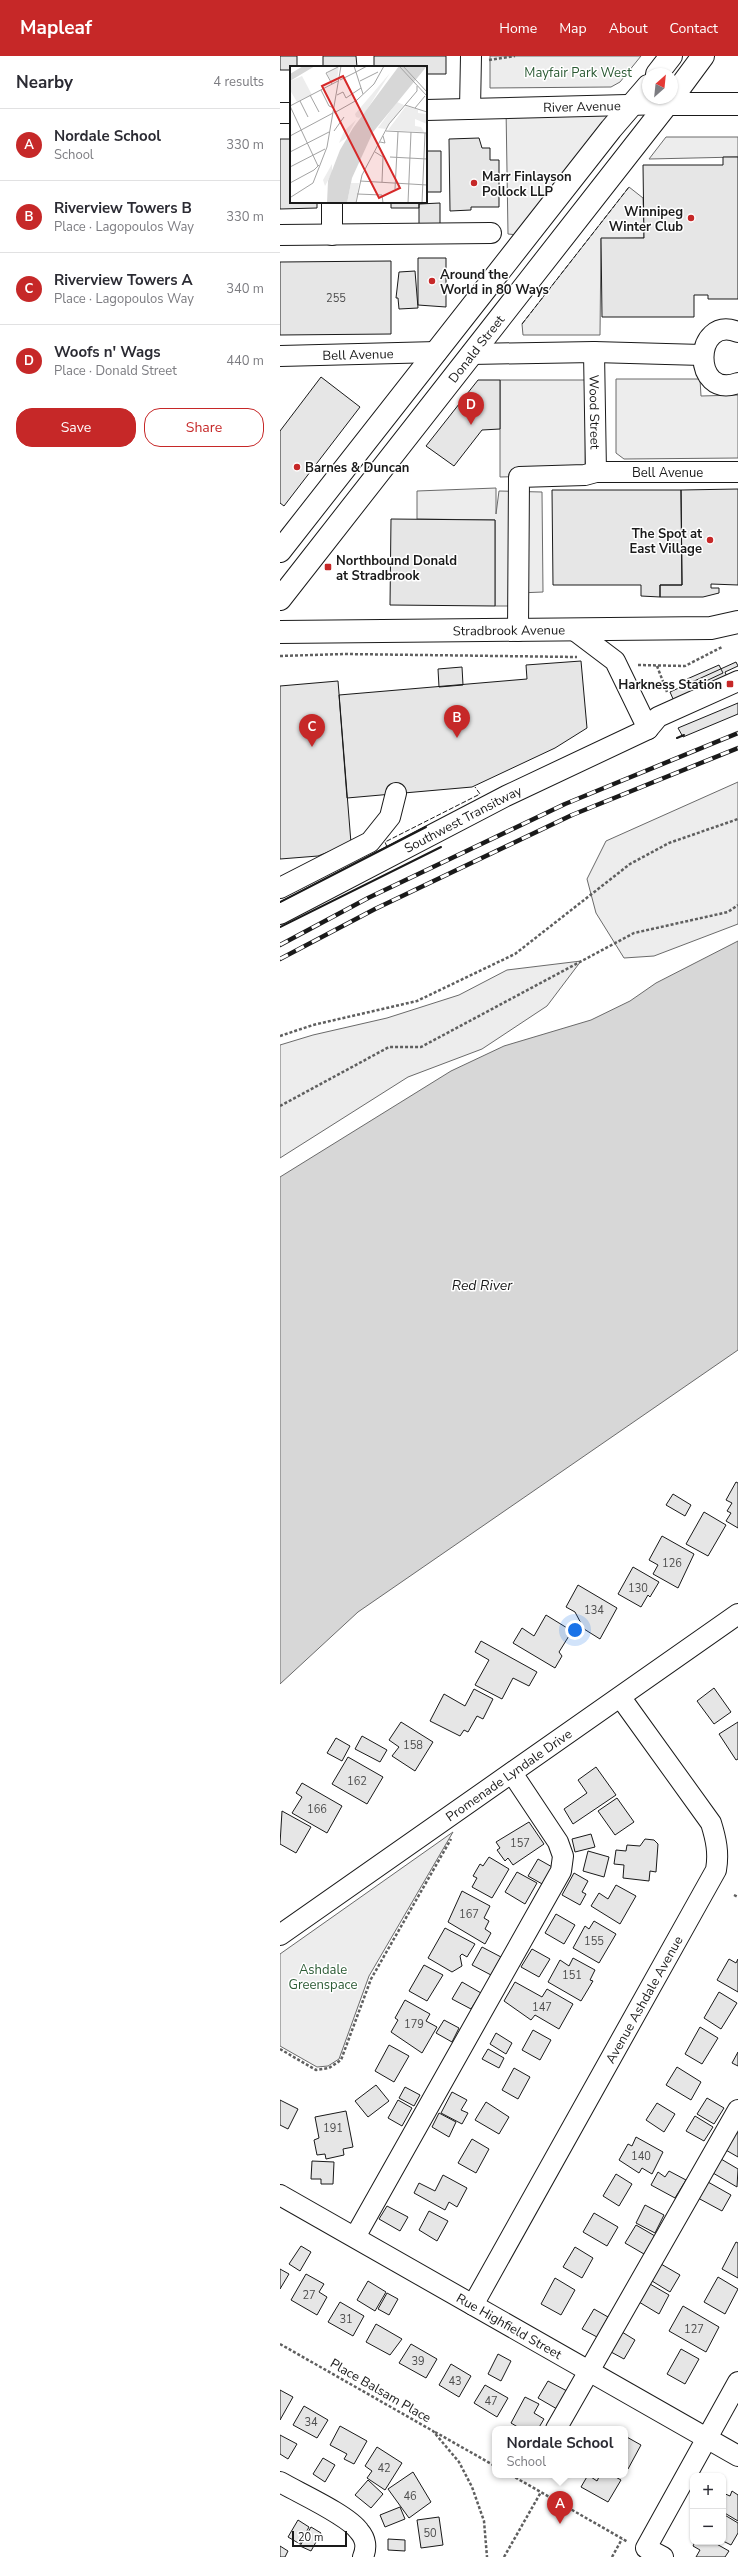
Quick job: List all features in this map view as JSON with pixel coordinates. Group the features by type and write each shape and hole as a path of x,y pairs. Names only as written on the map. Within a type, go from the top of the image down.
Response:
{"main road":[{"path":"662,68 671,56"},
{"name":"Donald Street","path":"678,89 703,56"},
{"path":"283,539 437,352 611,129 642,93"},
{"name":"River Avenue","path":"678,100 738,104"},
{"name":"Donald Street","path":"280,599 667,104"},
{"name":"Stradbrook Avenue","path":"280,632 518,631 711,628 738,622"}],"street":[{"path":"470,109 480,58"},
{"name":"River Avenue","path":"427,110 642,104"},
{"path":"332,203 332,235"},
{"path":"280,235 492,233"},
{"path":"738,332 726,330 709,338 702,355 703,363 711,377 725,384 738,383"},
{"name":"Bell Avenue","path":"280,356 437,352"},
{"path":"470,354 594,352 702,355"},
{"name":"Wood Street","path":"594,352 596,472"},
{"name":"Bell Avenue","path":"518,631 519,477 585,475 596,472 738,472"},
{"path":"574,630 615,661 648,729"},
{"name":"Southwest Transitway","path":"280,914 506,796 648,729 658,717 738,681"},
{"name":"Southwest Transitway","path":"648,729 664,729 738,696"},
{"path":"280,888 370,842 390,817 396,794"},
{"path":"310,873 326,853"},
{"name":"Promenade Lyndale Drive","path":"280,1935 512,1773 736,1620"},
{"name":"Avenue Ashdale Avenue","path":"473,2305 716,1870 717,1851 711,1823 621,1698"},
{"path":"355,2237 561,1871 563,1856 558,1842 512,1773"},
{"path":"558,2426 738,2110"},
{"name":"Rue Highfield Street","path":"280,2195 738,2456"},
{"path":"655,2552 706,2438 738,2382"},
{"path":"280,2482 352,2523 364,2539 364,2553"}],"path":[{"path":"480,58 515,56"},
{"path":"632,664 685,666 730,644"},
{"path":"280,656 344,654 585,657"},
{"path":"657,666 668,698"},
{"path":"280,1036 313,1024 418,1001 515,954 630,864 669,843 738,819"},
{"path":"280,1106 389,1047 420,1047 634,933 728,912 738,906"},
{"path":"280,2049 316,2070 329,2068 341,2060 371,1979 453,1835"},
{"path":"734,1895 738,1897"},
{"name":"Place Balsam Place","path":"280,2344 433,2431 458,2462 472,2487 484,2521 487,2557"},
{"path":"433,2431 492,2464"},
{"path":"516,2478 636,2547 655,2552"},
{"path":"504,2557 541,2492"},
{"path":"612,2557 622,2538"}],"shaded area":[{"name":"Mayfair Park West","path":"490,56 641,56 620,82 611,87 490,88"},
{"path":"632,105 528,236 508,234 506,108"},
{"path":"666,137 738,137 738,157 649,159"},
{"path":"629,187 643,198 644,238 601,239 600,335 523,335 522,324"},
{"path":"616,379 700,379 701,396 738,395 738,458 624,459 616,453"},
{"path":"500,380 586,380 585,475 500,477"},
{"path":"496,488 496,514 499,491 542,492 543,592 518,593 518,606 495,606 495,520 417,519 417,491"},
{"path":"738,782 738,924 654,956 624,958 596,913 587,879 606,841"},
{"path":"581,961 547,1006 482,1049 408,1077 280,1158 280,1045 313,1035 387,1018 459,995 507,970"},
{"name":"Ashdale Greenspace","path":"453,1832 369,1976 339,2059 328,2066 317,2067 280,2046 280,1954"}],"water":[{"name":"Red River","path":"738,941 738,1350 358,1612 280,1684 280,1177 451,1071 504,1046 591,1020 630,1001 656,983"}],"building":[{"path":"280,56 297,56 297,66 290,66 290,70 280,70"},
{"path":"323,56 356,56 357,66 323,66"},
{"path":"374,56 446,56 446,74 427,74 427,66 374,66"},
{"name":"Marr Finlayson Pollock LLP","path":"479,138 482,148 490,148 490,160 499,160 499,207 471,207 471,210 450,211 449,139"},
{"path":"280,139 290,139 290,203 317,203 317,208 280,209"},
{"path":"427,151 441,151 441,192 427,192"},
{"name":"Winnipeg Winter Club","path":"723,157 738,157 738,299 708,299 708,295 694,295 694,317 602,317 601,238 644,238 643,165 723,165"},
{"path":"391,203 419,203 419,208 391,208"},
{"path":"440,203 440,226 419,226 419,204"},
{"name":"Around the World in 80 Ways","path":"418,258 446,258 446,307 418,305"},
{"path":"391,261 391,334 280,335 280,262"},
{"path":"415,271 418,308 399,309 398,298 396,298 399,272"},
{"name":"Barnes & Duncan","path":"321,377 360,407 284,506 280,503 280,431"},
{"path":"478,380 500,380 500,429 482,430 454,466 426,446"},
{"name":"The Spot at East Village","path":"738,489 738,585 711,584 711,588 719,588 719,593 703,597 660,597 660,585 682,585 681,490"},
{"path":"552,490 681,490 682,585 660,585 660,597 641,596 641,585 553,585"},
{"path":"391,519 495,520 495,606 390,605"},
{"path":"581,661 587,728 555,748 472,787 347,798 339,695 527,679 526,665"},
{"path":"736,662 738,666 725,672 730,684 677,708 670,692"},
{"path":"719,665 723,673 691,688 687,679"},
{"path":"462,667 463,685 439,687 438,669"},
{"path":"338,681 351,843 318,856 280,859 280,686"},
{"path":"738,703 738,714 683,737 678,728"},
{"path":"736,1482 738,1483 738,1528 726,1521 731,1513 727,1511 732,1503 726,1500"},
{"path":"673,1494 691,1505 685,1516 666,1505"},
{"path":"704,1512 726,1525 708,1556 686,1544"},
{"path":"662,1536 694,1554 678,1588 653,1574 658,1565 649,1560"},
{"path":"633,1567 659,1582 650,1597 648,1595 641,1607 618,1594"},
{"path":"578,1585 617,1608 600,1639 584,1629 575,1612 566,1607"},
{"path":"546,1615 572,1631 559,1652 562,1656 555,1668 513,1643 522,1628 534,1636"},
{"path":"481,1641 537,1672 529,1686 513,1678 502,1699 475,1685 489,1660 475,1652"},
{"path":"714,1688 731,1712 714,1724 697,1701"},
{"path":"474,1689 493,1699 483,1719 477,1716 468,1732 464,1730 460,1736 430,1721 444,1694 465,1706"},
{"path":"401,1722 433,1742 415,1771 392,1756 399,1747 389,1740"},
{"path":"738,1722 738,1759 736,1760 719,1734"},
{"path":"362,1736 387,1750 380,1762 355,1749"},
{"path":"336,1738 350,1746 342,1761 327,1753"},
{"path":"348,1757 383,1777 367,1804 332,1784"},
{"path":"596,1767 616,1795 573,1824 564,1809 587,1793 578,1780"},
{"path":"302,1783 342,1806 327,1833 292,1813 302,1797 296,1793"},
{"path":"617,1798 634,1822 615,1835 598,1811"},
{"path":"282,1811 311,1827 296,1853 280,1844"},
{"path":"529,1822 544,1844 513,1865 508,1858 505,1861 497,1850 500,1848 496,1842"},
{"path":"591,1834 595,1847 575,1852 572,1839"},
{"path":"645,1839 654,1840 658,1844 656,1872 650,1871 649,1881 623,1878 624,1865 614,1864 616,1850 626,1851 627,1845 640,1846"},
{"path":"588,1851 609,1857 604,1877 583,1871"},
{"path":"489,1857 509,1869 492,1898 472,1887 477,1878 473,1876 480,1864 483,1866"},
{"path":"538,1859 554,1868 544,1885 528,1876"},
{"path":"517,1872 537,1883 525,1904 505,1892"},
{"path":"574,1873 588,1881 582,1892 586,1894 580,1905 562,1895"},
{"path":"616,1885 636,1896 620,1924 591,1906 599,1893 608,1899"},
{"path":"462,1891 490,1906 484,1918 489,1921 485,1929 491,1933 485,1944 448,1922"},
{"path":"556,1914 575,1925 564,1944 545,1933"},
{"path":"594,1921 616,1934 599,1963 573,1948 585,1926 589,1929"},
{"path":"445,1928 475,1944 467,1957 462,1954 460,1956 462,1966 452,1972 428,1958"},
{"path":"482,1947 501,1957 491,1975 472,1965"},
{"path":"532,1949 550,1959 539,1977 521,1967"},
{"path":"573,1958 595,1970 590,1980 593,1981 581,2001 548,1982 560,1960 569,1966"},
{"path":"729,1959 736,1963 738,1959 738,1992 717,1980"},
{"path":"424,1965 443,1975 427,2001 409,1991"},
{"path":"462,1982 481,1993 471,2009 452,1999"},
{"path":"515,1982 542,1997 547,1989 573,2004 559,2029 535,2015 531,2020 504,2001"},
{"path":"719,1992 737,2003 721,2029 704,2018"},
{"path":"405,2000 430,2014 426,2021 437,2027 422,2053 391,2032 398,2020 395,2018"},
{"path":"444,2020 459,2028 452,2042 436,2033"},
{"path":"700,2027 718,2038 702,2064 685,2054"},
{"path":"533,2030 551,2040 540,2060 522,2050"},
{"path":"496,2033 512,2043 506,2054 490,2044"},
{"path":"389,2045 409,2056 394,2082 375,2071"},
{"path":"488,2049 504,2058 499,2068 482,2059"},
{"path":"738,2052 738,2066 732,2063"},
{"path":"677,2067 701,2082 691,2100 666,2085"},
{"path":"514,2068 530,2077 518,2099 502,2090"},
{"path":"376,2085 389,2101 368,2117 355,2101"},
{"path":"405,2087 420,2095 414,2106 399,2098"},
{"path":"452,2092 467,2100 461,2110 468,2113 462,2124 441,2113"},
{"path":"707,2098 724,2108 714,2124 697,2114"},
{"path":"280,2100 298,2109 288,2129 280,2125"},
{"path":"398,2100 412,2108 402,2126 388,2118"},
{"path":"486,2102 509,2117 499,2134 475,2120"},
{"path":"657,2103 675,2114 664,2132 646,2120"},
{"path":"346,2111 353,2147 343,2149 344,2155 326,2159 325,2154 317,2155 314,2140 319,2138 315,2117"},
{"path":"439,2113 456,2122 449,2137 432,2127"},
{"path":"695,2116 713,2127 704,2141 686,2131"},
{"path":"735,2131 738,2133 738,2157 724,2149"},
{"path":"636,2137 663,2152 652,2174 642,2168 639,2173 619,2160 628,2144 632,2146"},
{"path":"472,2139 489,2149 476,2173 458,2163"},
{"path":"721,2159 738,2169 737,2187 713,2173"},
{"path":"312,2161 334,2162 333,2184 321,2184 321,2179 311,2179"},
{"path":"669,2171 686,2180 675,2198 651,2185 658,2172 665,2177"},
{"path":"616,2174 632,2184 619,2206 603,2196"},
{"path":"443,2175 467,2188 457,2207 449,2202 445,2210 414,2193 419,2183 435,2191"},
{"path":"708,2182 731,2195 722,2211 698,2198"},
{"path":"645,2205 664,2215 655,2233 636,2223"},
{"path":"387,2206 408,2217 400,2231 379,2219"},
{"path":"429,2211 448,2221 437,2241 419,2230"},
{"path":"594,2213 618,2227 607,2246 583,2232"},
{"path":"636,2225 655,2236 644,2254 625,2243"},
{"path":"736,2242 738,2243 738,2278 722,2269"},
{"path":"301,2246 311,2252 300,2271 289,2264"},
{"path":"575,2247 593,2258 582,2278 563,2267"},
{"path":"661,2264 680,2275 670,2292 652,2281"},
{"path":"280,2269 289,2274 280,2289"},
{"path":"306,2274 324,2284 319,2292 327,2297 317,2315 291,2300"},
{"path":"718,2277 738,2289 725,2314 704,2302"},
{"path":"555,2278 575,2290 561,2315 541,2304"},
{"path":"368,2281 386,2292 375,2311 357,2300"},
{"path":"650,2284 669,2295 659,2314 639,2302"},
{"path":"387,2293 398,2299 389,2315 378,2309"},
{"path":"340,2302 364,2316 353,2336 328,2322"},
{"path":"683,2306 719,2327 706,2352 669,2331"},
{"path":"594,2309 608,2317 597,2337 582,2329"},
{"path":"376,2324 402,2339 390,2355 366,2342"},
{"path":"622,2332 635,2340 624,2359 611,2352"},
{"path":"411,2344 437,2359 426,2378 399,2363"},
{"path":"681,2349 699,2359 685,2384 667,2374"},
{"path":"498,2354 511,2361 501,2381 488,2374"},
{"path":"451,2364 471,2376 459,2397 439,2385"},
{"path":"548,2381 567,2391 557,2409 538,2398"},
{"path":"485,2385 508,2398 497,2417 474,2403"},
{"path":"280,2390 293,2397 280,2420"},
{"path":"525,2397 539,2404 534,2413 544,2419 540,2426 516,2426 511,2423"},
{"path":"304,2406 328,2420 317,2438 293,2425"},
{"path":"340,2426 367,2441 354,2464 344,2459 347,2454 330,2445"},
{"path":"280,2435 297,2444 288,2459 280,2454"},
{"path":"628,2438 641,2445 628,2469"},
{"path":"377,2447 402,2463 385,2490 367,2478 372,2471 365,2466"},
{"path":"323,2458 335,2465 325,2482 313,2474"},
{"path":"413,2472 431,2502 409,2518 388,2489"},
{"path":"586,2478 592,2478 597,2481 598,2478 617,2478 621,2480 608,2502 581,2487"},
{"path":"368,2480 383,2494 371,2508 355,2495"},
{"path":"732,2491 738,2495 738,2521 726,2514 726,2494 730,2496"},
{"path":"400,2507 405,2519 385,2527 380,2515"},
{"path":"726,2516 738,2523 738,2533 731,2545 726,2542"},
{"path":"439,2517 443,2545 421,2548 417,2520"},
{"path":"298,2520 309,2527 300,2544 288,2537"},
{"path":"311,2527 321,2533 311,2551 300,2546"},
{"path":"388,2539 405,2540 405,2551 388,2550"},
{"path":"718,2545 729,2551 725,2557 696,2557 700,2550 693,2546"},
{"path":"280,2546 288,2551 285,2557 280,2557"}],"railway":[{"path":"280,945 368,898 565,804 738,733"},
{"path":"280,959 375,909 572,815 738,748"}],"fence":[{"path":"522,324 629,187"},
{"path":"387,847 385,842 480,794 475,787"}],"wall":[{"path":"677,738 684,735"},
{"path":"280,902 426,827"},
{"path":"280,927 441,847"}],"place":[{"name":"Marr Finlayson Pollock LLP","path":"474,183"},
{"name":"Winnipeg Winter Club","path":"691,218"},
{"name":"Around the World in 80 Ways","path":"432,281"},
{"name":"Woofs n' Wags","path":"471,425"},
{"name":"Barnes & Duncan","path":"297,467"},
{"name":"The Spot at East Village","path":"710,540"},
{"name":"Northbound Donald at Stradbrook","path":"328,567"},
{"name":"Harkness Station","path":"730,684"},
{"name":"Riverview Towers B","path":"457,738"},
{"name":"Riverview Towers A","path":"312,747"},
{"name":"Nordale School","path":"560,2524"}]}
